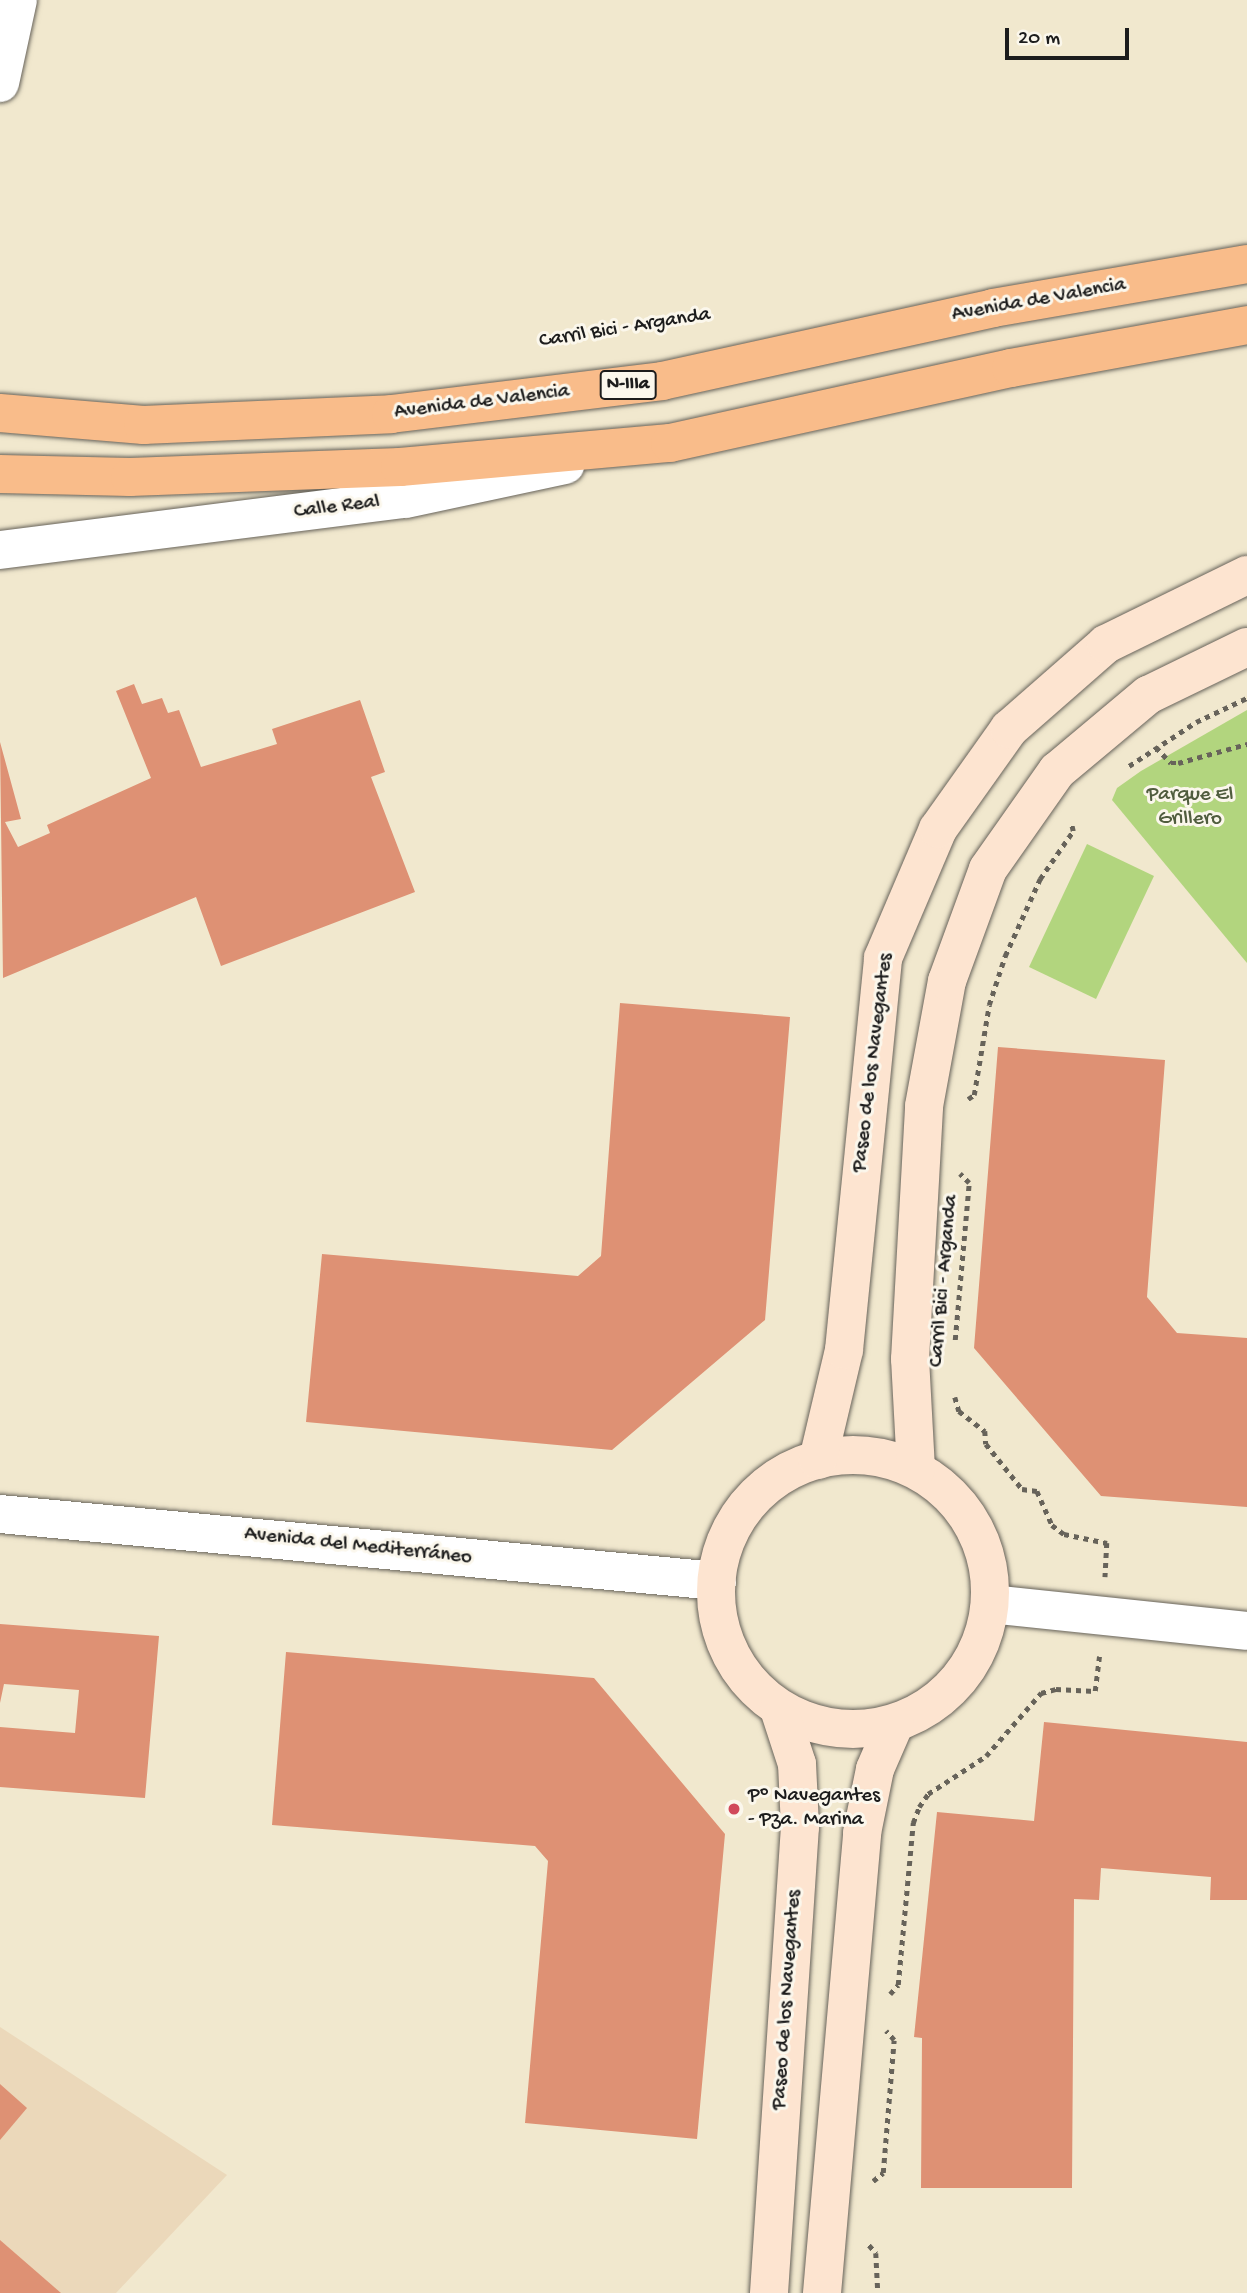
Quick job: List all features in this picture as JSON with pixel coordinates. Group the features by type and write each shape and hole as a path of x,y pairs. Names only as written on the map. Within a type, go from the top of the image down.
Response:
{"highway":[{"name":"Avenida de Valencia","path":"0,413 143,425 418,411 662,381 993,307 1247,264"},
{"path":"0,474 130,477 400,467 670,443 1011,368 1247,325"}],"main road":[{"name":"Paseo de los Navegantes","path":"818,1460 844,1350 883,958 938,829 1009,729 1105,643 1247,575"},
{"path":"916,1469 910,1359 924,1106 947,981 988,869 1057,771 1148,695 1247,648"},
{"path":"851,1455 884,1458 916,1469 949,1493 974,1525 988,1563 990,1604 981,1644 961,1678 931,1705 895,1723 855,1730 816,1725 779,1709 751,1684 730,1653 719,1619 717,1581 726,1541 748,1504 780,1477 818,1460 851,1455"},
{"name":"Paseo de los Navegantes","path":"769,2293 800,1827 797,1764 779,1709"},
{"path":"822,2293 862,1833 875,1769 895,1723"}],"street":[{"path":"0,83 18,0"},
{"name":"Calle Real","path":"0,550 406,499 670,443"},
{"name":"Avenida del Mediterráneo","path":"0,1514 717,1581"},
{"path":"990,1604 1102,1619 1247,1631"}],"path":[{"path":"1123,766 1133,766 1195,722 1247,698"},
{"path":"1126,714 1171,763 1247,744"},
{"path":"963,1101 975,1095 989,1005 1005,956 1040,879 1073,831 1069,814"},
{"name":"Carril Bici - Arganda","path":"954,1350 969,1183 959,1173 960,1161"},
{"name":"Carril Bici - Arganda","path":"889,2005 890,1992 898,1986 913,1824 919,1807 928,1794 986,1756 1041,1693 1056,1689 1095,1691 1107,1543 1064,1534 1052,1525 1037,1491 1022,1489 986,1444 985,1431 959,1411 954,1389"},
{"path":"871,2183 883,2173 894,2040 886,2033 887,2019"},
{"path":"869,2234 869,2246 876,2253 878,2293"}],"shaded area":[{"path":"0,2027 227,2175 116,2293 0,2293"}],"green space":[{"name":"Parque El Grillero","path":"1247,710 1247,963 1112,800 1117,788 1141,771"},
{"path":"1087,844 1154,876 1096,999 1029,967"}],"building":[{"path":"134,684 142,704 162,698 168,713 179,710 201,767 277,744 272,729 360,700 385,772 371,777 415,892 221,966 196,897 3,978 0,742 21,819 5,822 18,847 50,833 47,825 151,778 116,691"},
{"path":"620,1003 790,1017 765,1320 612,1450 306,1422 322,1254 578,1276 601,1256"},
{"path":"998,1047 1165,1060 1147,1297 1177,1333 1247,1338 1247,1507 1101,1496 974,1348"},
{"path":"0,1624 159,1636 145,1798 0,1787 0,1727 75,1733 79,1690 4,1684 0,1703"},
{"path":"286,1652 594,1678 725,1834 697,2139 525,2123 548,1861 535,1846 272,1825"},
{"path":"1044,1722 1247,1742 1247,1900 1210,1900 1211,1877 1101,1868 1099,1900 1074,1899 1072,2188 921,2188 922,2038 914,2037 937,1812 1034,1821"},
{"path":"0,2084 27,2108 0,2140"},
{"path":"0,2240 61,2293 0,2293"}],"place":[{"name":"Pº Navegantes - Pza. Marina","path":"734,1809"}]}
